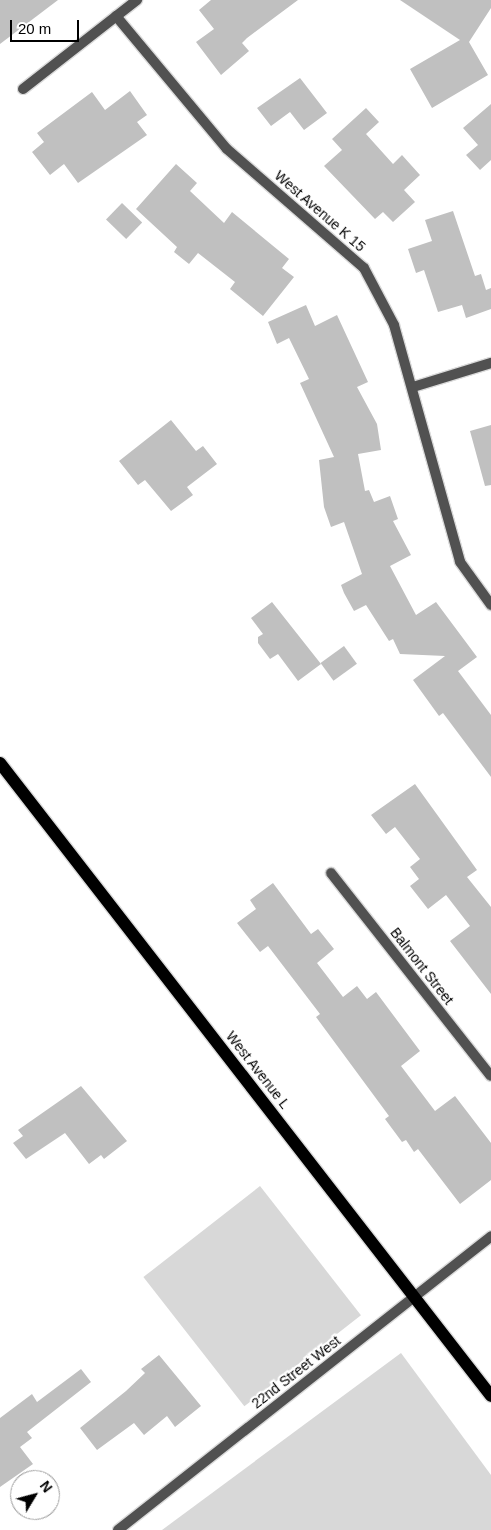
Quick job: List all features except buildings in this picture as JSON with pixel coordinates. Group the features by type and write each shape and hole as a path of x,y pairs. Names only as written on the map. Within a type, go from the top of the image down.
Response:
{"main road":[{"name":"West Avenue L","path":"0,763 491,1396"}],"street":[{"path":"23,89 137,0"},
{"name":"West Avenue K 15","path":"116,16 227,149 364,268 394,326 413,387 460,562 491,605"},
{"path":"413,387 491,363"},
{"name":"Balmont Street","path":"331,872 491,1076"},
{"name":"22nd Street West","path":"118,1530 491,1236"}],"shaded area":[{"path":"260,1186 361,1315 244,1406 143,1277"},
{"path":"401,1353 491,1475 491,1530 162,1530"}]}
